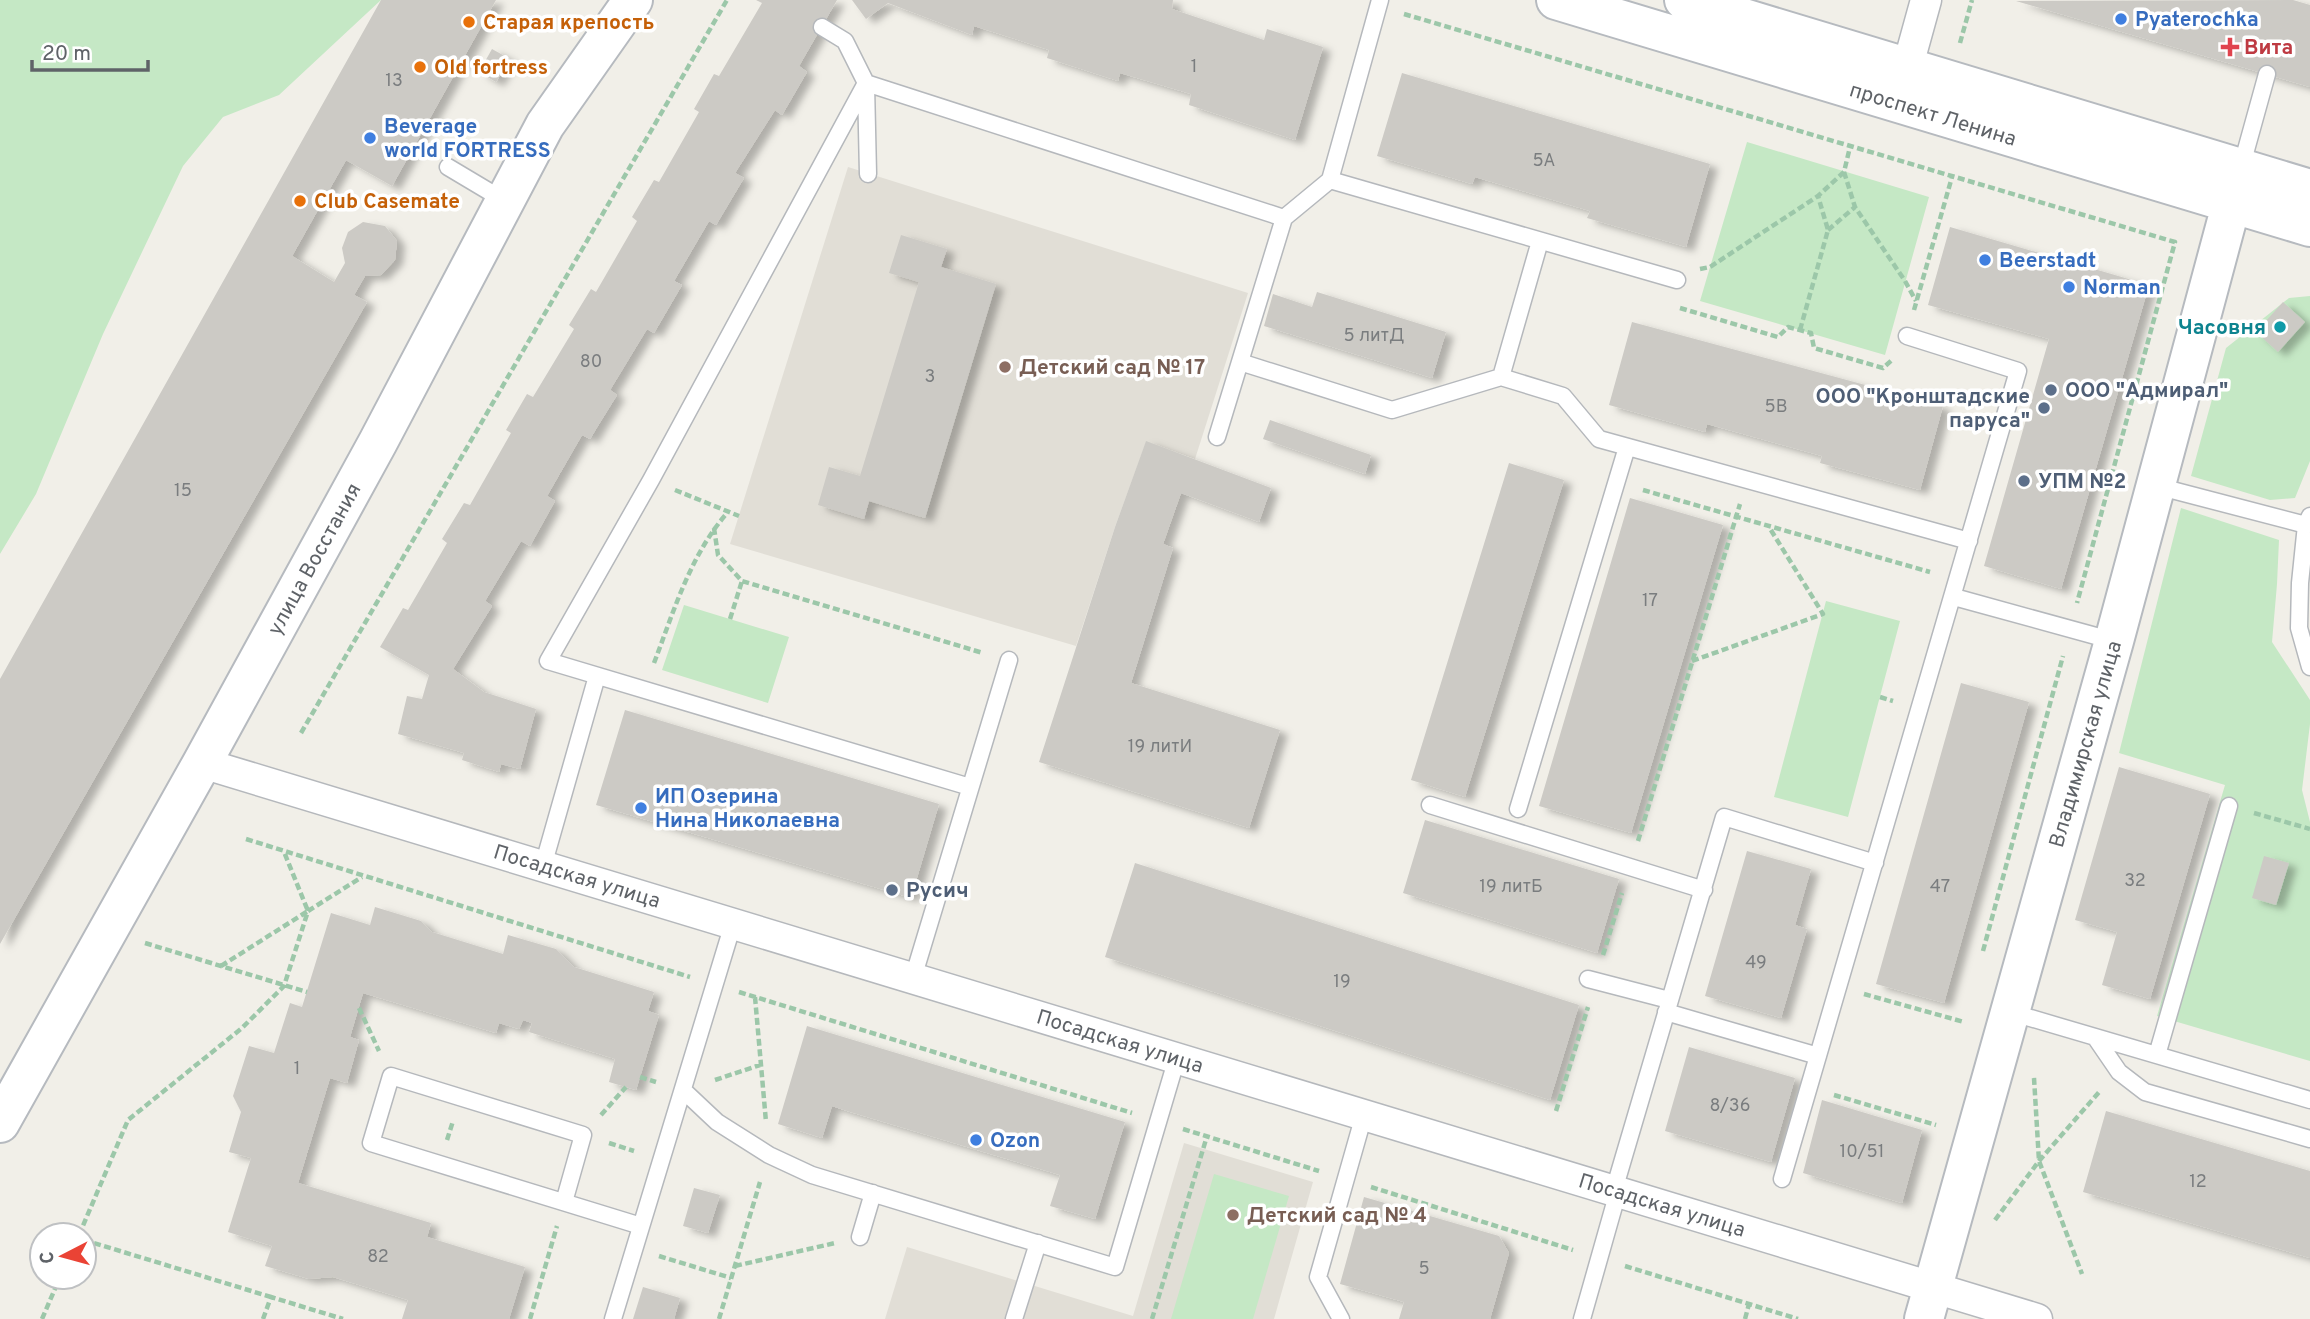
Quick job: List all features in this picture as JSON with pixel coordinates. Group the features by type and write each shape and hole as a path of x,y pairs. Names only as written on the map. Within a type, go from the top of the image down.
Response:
{"main road":[{"name":"улица Восстания","path":"0,1123 378,442 545,125 633,0"},
{"name":"проспект Ленина","path":"1556,0 1897,103 2235,186 2310,189"},
{"name":"проспект Ленина","path":"1684,0 1908,67 2235,186 2310,227"},
{"name":"Владимирская улица","path":"1928,1303 2114,642 2235,186"}],"street":[{"path":"1897,103 1926,0"},
{"name":"Посадская улица","path":"202,763 1616,1191 1928,1303 2037,1319"}],"lane":[{"path":"1216,437 1284,218 1330,180 1379,3"},
{"path":"822,27 845,41 866,83 868,174"},
{"path":"2235,186 2267,74"},
{"path":"866,83 1284,218"},
{"path":"866,83 651,480 548,661 970,787"},
{"path":"448,167 505,201"},
{"path":"1330,180 1677,280"},
{"path":"1501,377 1541,241"},
{"path":"1782,1179 2018,371 1907,336"},
{"path":"1240,362 1392,410 1501,377 1563,396 1599,439 1969,541"},
{"path":"1518,808 1628,447"},
{"path":"2155,484 2308,521 2300,583 2299,628 2310,667"},
{"path":"1954,597 2114,642"},
{"path":"913,978 1009,660"},
{"path":"543,866 597,676"},
{"path":"1430,805 1704,890"},
{"path":"2157,1055 2229,806"},
{"path":"1582,1319 1668,1006 1724,817 1875,863"},
{"path":"613,1319 733,923"},
{"path":"1592,980 1818,1056"},
{"path":"2010,1012 2310,1100"},
{"path":"2095,1037 2119,1072 2145,1092 2310,1139"},
{"path":"683,1090 717,1122 769,1155 812,1175 1115,1267 1177,1058"},
{"path":"564,1202 583,1135 391,1076 371,1143 641,1226"},
{"path":"1341,1319 1318,1277 1364,1115"},
{"path":"860,1237 873,1193"},
{"path":"1014,1319 1038,1243"}],"path":[{"path":"301,733 727,0"},
{"path":"1960,46 1972,0"},
{"path":"1379,3 2175,243 1982,957"},
{"path":"1850,146 1844,172 1855,207 1916,302"},
{"path":"1844,172 1818,196 1710,267 1679,274 1675,287 1680,308 1778,337 1788,327 1811,333 1814,348 1883,368 1902,350 1952,177"},
{"path":"1800,330 1828,230 1818,196"},
{"path":"1828,230 1855,207"},
{"path":"1556,1111 1592,980 1630,867 1747,480"},
{"path":"1616,482 1958,580"},
{"path":"670,488 739,516"},
{"path":"650,671 687,577 714,528 728,512"},
{"path":"1692,662 1823,614 1769,526"},
{"path":"714,528 718,555 742,581 1009,660"},
{"path":"730,619 742,581"},
{"path":"2229,806 2310,829"},
{"path":"246,839 1798,1319"},
{"path":"85,1221 128,1120 242,1028 285,986 308,911 283,851"},
{"path":"221,966 363,876"},
{"path":"141,942 307,992"},
{"path":"1839,987 1964,1022"},
{"path":"359,1008 391,1076"},
{"path":"1960,1035 1967,1009"},
{"path":"2034,1070 2039,1161 2082,1274"},
{"path":"626,1087 583,1135 662,1159"},
{"path":"1810,1087 1936,1125 1939,1112"},
{"path":"1987,1230 2039,1161 2103,1089"},
{"path":"440,1164 460,1097"},
{"path":"1152,1319 1207,1136"},
{"path":"530,1319 564,1202"},
{"path":"735,1266 860,1237"},
{"path":"98,1244 343,1319"},
{"path":"635,1249 731,1278"},
{"path":"42,1319 55,1291"},
{"path":"263,1319 271,1297"},
{"path":"1745,1319 1749,1304"}],"shaded area":[{"name":"Детский сад № 17","path":"848,167 1248,293 1195,459 1146,442 1076,646 730,544"},
{"name":"Детский сад № 4","path":"1184,1143 1313,1182 1274,1319 885,1319 907,1247 1133,1316"}],"green space":[{"path":"0,0 381,0 279,95 223,117 183,166 103,334 36,494 0,554"},
{"path":"1747,142 1929,197 1885,355 1700,301"},
{"path":"2310,296 2310,461 2295,498 2270,500 2191,476 2226,348 2289,298"},
{"path":"2181,508 2279,540 2272,642 2310,700 2310,724 2302,790 2310,822 2310,1061 2157,1016 2225,785 2119,753"},
{"path":"1826,601 1900,621 1848,817 1774,797"},
{"path":"684,605 789,637 768,703 662,670"},
{"path":"1214,1174 1289,1196 1253,1319 1171,1319"}],"building":[{"path":"381,0 496,0 392,186 346,160 292,256 334,282 345,263 342,248 348,232 363,222 385,226 397,241 395,260 381,275 365,276 354,295 367,302 0,944 0,679"},
{"path":"756,0 837,0 799,66 807,72 782,115 775,110 735,173 744,178 716,225 709,221 674,281 682,285 654,333 647,329 610,390 617,395 590,439 582,435 547,496 555,501 530,546 521,541 485,601 492,606 453,669 484,692 536,709 520,769 501,764 499,772 462,760 464,753 398,734 407,696 422,699 429,675 380,647 403,608 408,610 447,543 442,539 464,503 470,505 511,433 506,430 527,394 533,397 574,329 569,325 591,289 596,292 637,221 632,217 654,180 659,182 699,112 694,109 714,74 719,76 762,3"},
{"path":"852,0 1173,0 1172,9 1264,40 1267,29 1323,47 1295,140 1189,105 1191,94 1120,73 1118,81 1047,58 1049,50 974,26 972,35 888,3 866,19"},
{"path":"2293,0 2310,5 2310,87 2016,1"},
{"path":"492,49 510,59 496,82 479,72"},
{"path":"1402,73 1710,164 1686,247 1587,218 1590,211 1475,177 1472,184 1377,156"},
{"path":"1950,227 2149,285 2061,589 1984,566 2049,339 1928,305"},
{"path":"901,235 947,249 941,267 996,284 925,518 869,501 864,519 818,505 829,467 860,476 919,282 889,273"},
{"path":"1317,292 1446,332 1432,378 1264,326 1273,294 1312,307"},
{"name":"Часовня","path":"2283,302 2305,322 2278,352 2256,332"},
{"path":"1632,322 1943,406 1920,490 1820,463 1822,456 1707,424 1705,432 1609,405"},
{"path":"1270,420 1371,455 1365,474 1263,439"},
{"path":"1146,441 1271,488 1259,522 1181,493 1163,544 1173,548 1131,683 1280,730 1249,828 1039,762 1115,527"},
{"path":"1509,463 1564,480 1465,797 1411,780"},
{"path":"1630,498 1723,525 1631,833 1539,806"},
{"path":"1961,683 2029,702 1944,1003 1876,984"},
{"path":"625,710 939,804 911,898 596,805"},
{"path":"2119,767 2210,794 2150,999 2102,985 2117,932 2075,920"},
{"path":"1425,820 1619,879 1597,953 1403,893"},
{"path":"1747,851 1811,869 1795,925 1807,929 1781,1018 1705,996"},
{"path":"2264,856 2289,863 2276,905 2252,898"},
{"path":"1135,863 1579,1005 1550,1100 1105,957"},
{"path":"375,907 421,921 432,932 503,954 508,935 556,949 574,967 654,992 648,1011 659,1015 636,1090 609,1082 615,1059 529,1032 532,1023 523,1020 519,1029 499,1023 496,1033 363,993 350,1037 359,1040 347,1083 330,1078 298,1183 431,1223 427,1237 525,1267 509,1319 402,1319 408,1300 333,1277 309,1279 265,1266 272,1246 228,1232 251,1158 229,1152 241,1112 233,1096 249,1046 274,1053 290,1003 302,1007 331,913 370,925"},
{"path":"807,1026 1125,1122 1095,1219 1050,1206 1060,1175 832,1106 822,1138 778,1124"},
{"path":"1689,1047 1795,1078 1771,1162 1665,1131"},
{"path":"1822,1100 1922,1130 1902,1203 1803,1173"},
{"path":"2106,1111 2310,1171 2310,1258 2083,1192"},
{"path":"694,1188 720,1195 708,1233 683,1226"},
{"path":"1364,1197 1499,1236 1509,1253 1490,1319 1399,1319 1404,1302 1340,1284"},
{"path":"643,1287 680,1298 674,1319 633,1319"}],"place":[{"name":"Pyaterochka","path":"2121,19"},
{"name":"Старая крепость","path":"469,22"},
{"name":"Вита","path":"2230,47"},
{"name":"Old fortress","path":"420,67"},
{"name":"Beverage world FORTRESS","path":"370,138"},
{"name":"Club Casemate","path":"300,201"},
{"name":"Beerstadt","path":"1985,260"},
{"name":"Norman","path":"2069,287"},
{"name":"Часовня","path":"2280,327"},
{"name":"Детский сад № 17","path":"1005,367"},
{"name":"ООО \"Адмирал\"","path":"2051,390"},
{"name":"ООО \"Кронштадские паруса\"","path":"2044,408"},
{"name":"УПМ №2","path":"2024,481"},
{"name":"ИП Озерина Нина Николаевна","path":"641,808"},
{"name":"Русич","path":"892,890"},
{"name":"Ozon","path":"976,1140"},
{"name":"Детский сад № 4","path":"1233,1215"}]}
